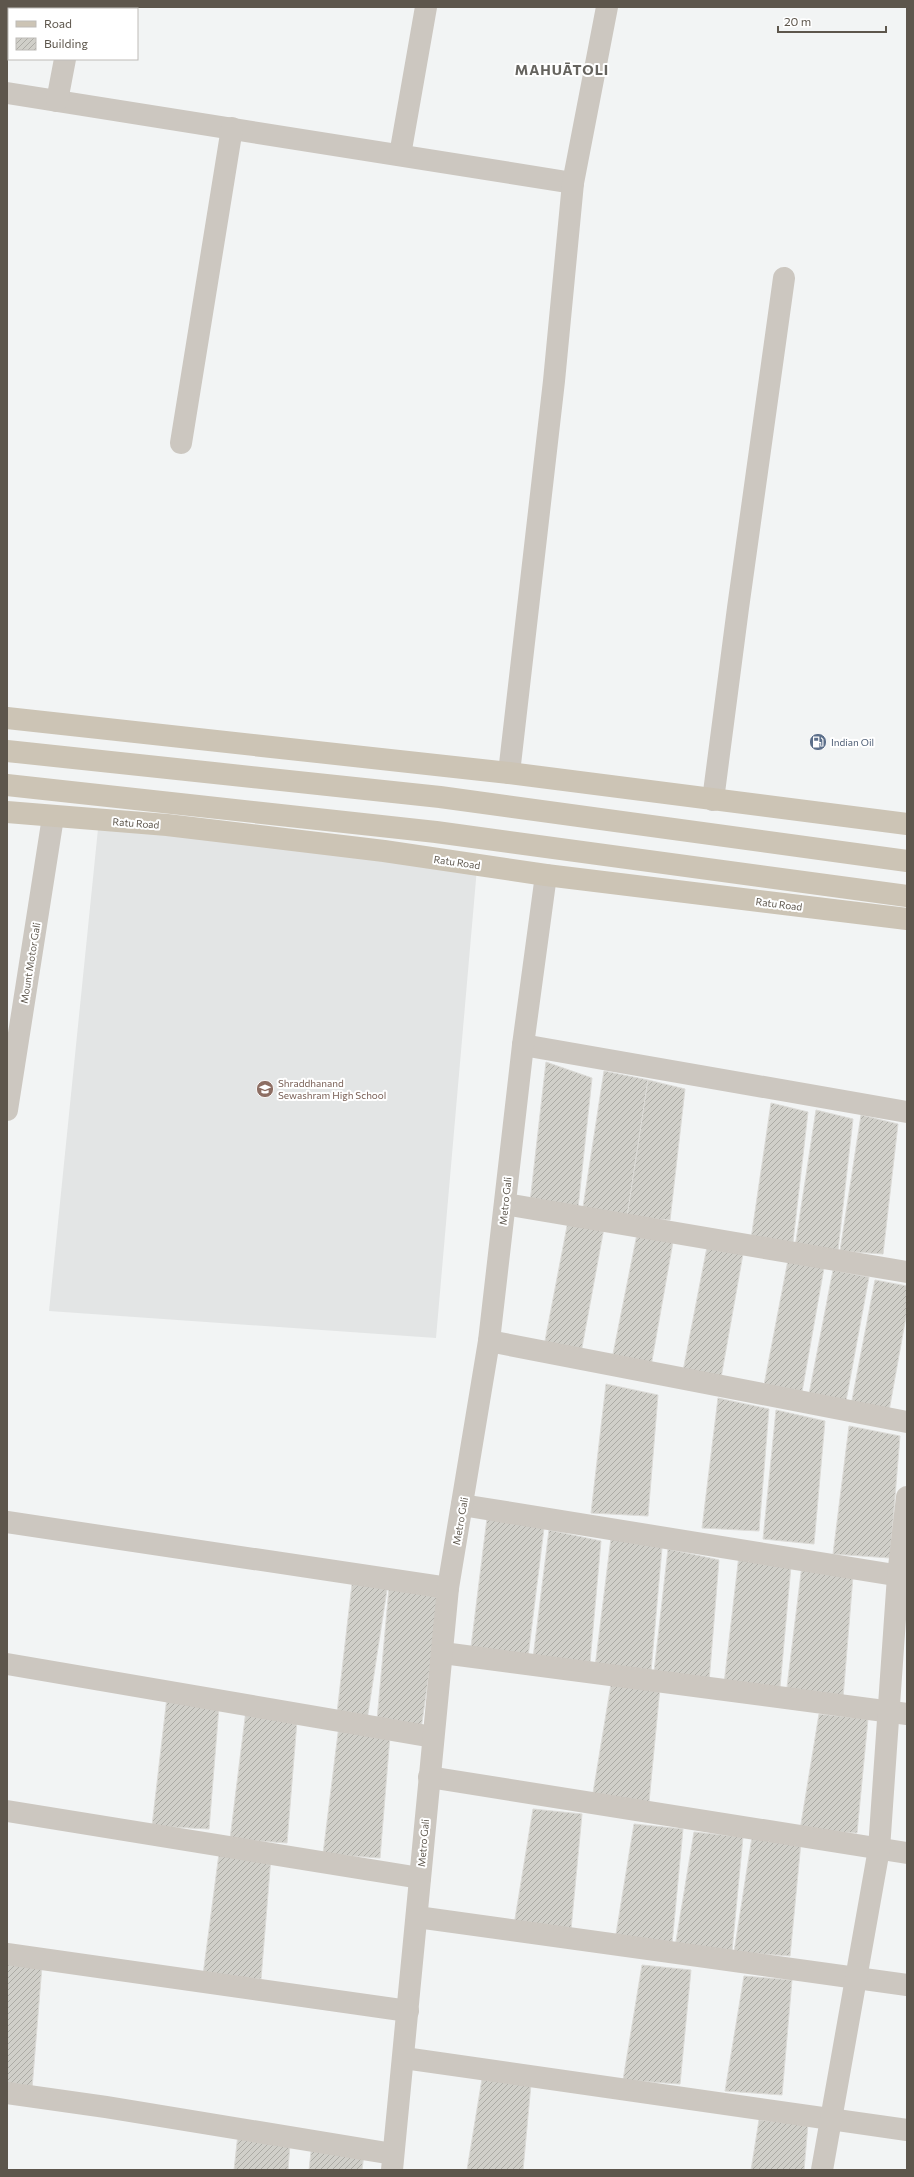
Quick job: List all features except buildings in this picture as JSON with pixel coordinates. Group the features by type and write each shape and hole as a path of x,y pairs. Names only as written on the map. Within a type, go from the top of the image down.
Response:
{"main road":[{"path":"7,718 509,773 907,824"},
{"path":"7,750 440,797 907,861"},
{"path":"7,785 436,832 907,896"},
{"name":"Ratu Road","path":"7,812 183,827 384,851 546,875 907,919"}],"street":[{"path":"400,155 426,7"},
{"path":"509,773 554,380 573,183 607,7"},
{"path":"57,101 65,60"},
{"path":"7,93 573,183"},
{"path":"181,442 232,128"},
{"path":"713,800 784,278"},
{"name":"Mount Motor Gali","path":"7,1110 53,817"},
{"name":"Metro Gali","path":"393,2162 404,2058 433,1737 444,1653 448,1588 489,1341 522,1045 546,875"},
{"path":"522,1045 907,1112"},
{"path":"505,1204 907,1272"},
{"path":"489,1341 907,1422"},
{"path":"822,2170 830,2118 879,1849 898,1713 907,1497"},
{"path":"462,1505 903,1577"},
{"path":"7,1522 448,1588"},
{"path":"444,1653 898,1713"},
{"path":"7,1664 433,1737"},
{"path":"430,1777 907,1853"},
{"path":"7,1811 420,1878"},
{"path":"417,1918 856,1977 907,1986"},
{"path":"7,1954 408,2011"},
{"path":"404,2058 907,2130"},
{"path":"7,2093 114,2108 393,2162"}],"shaded area":[{"name":"Shraddhanand Sewashram High School","path":"99,819 477,868 436,1338 49,1311"}],"place":[{"name":"Indian Oil","path":"818,742"},
{"name":"Shraddhanand Sewashram High School","path":"265,1089"}],"district":[{"name":"MAHUĀTOLI","path":"562,70"}]}
